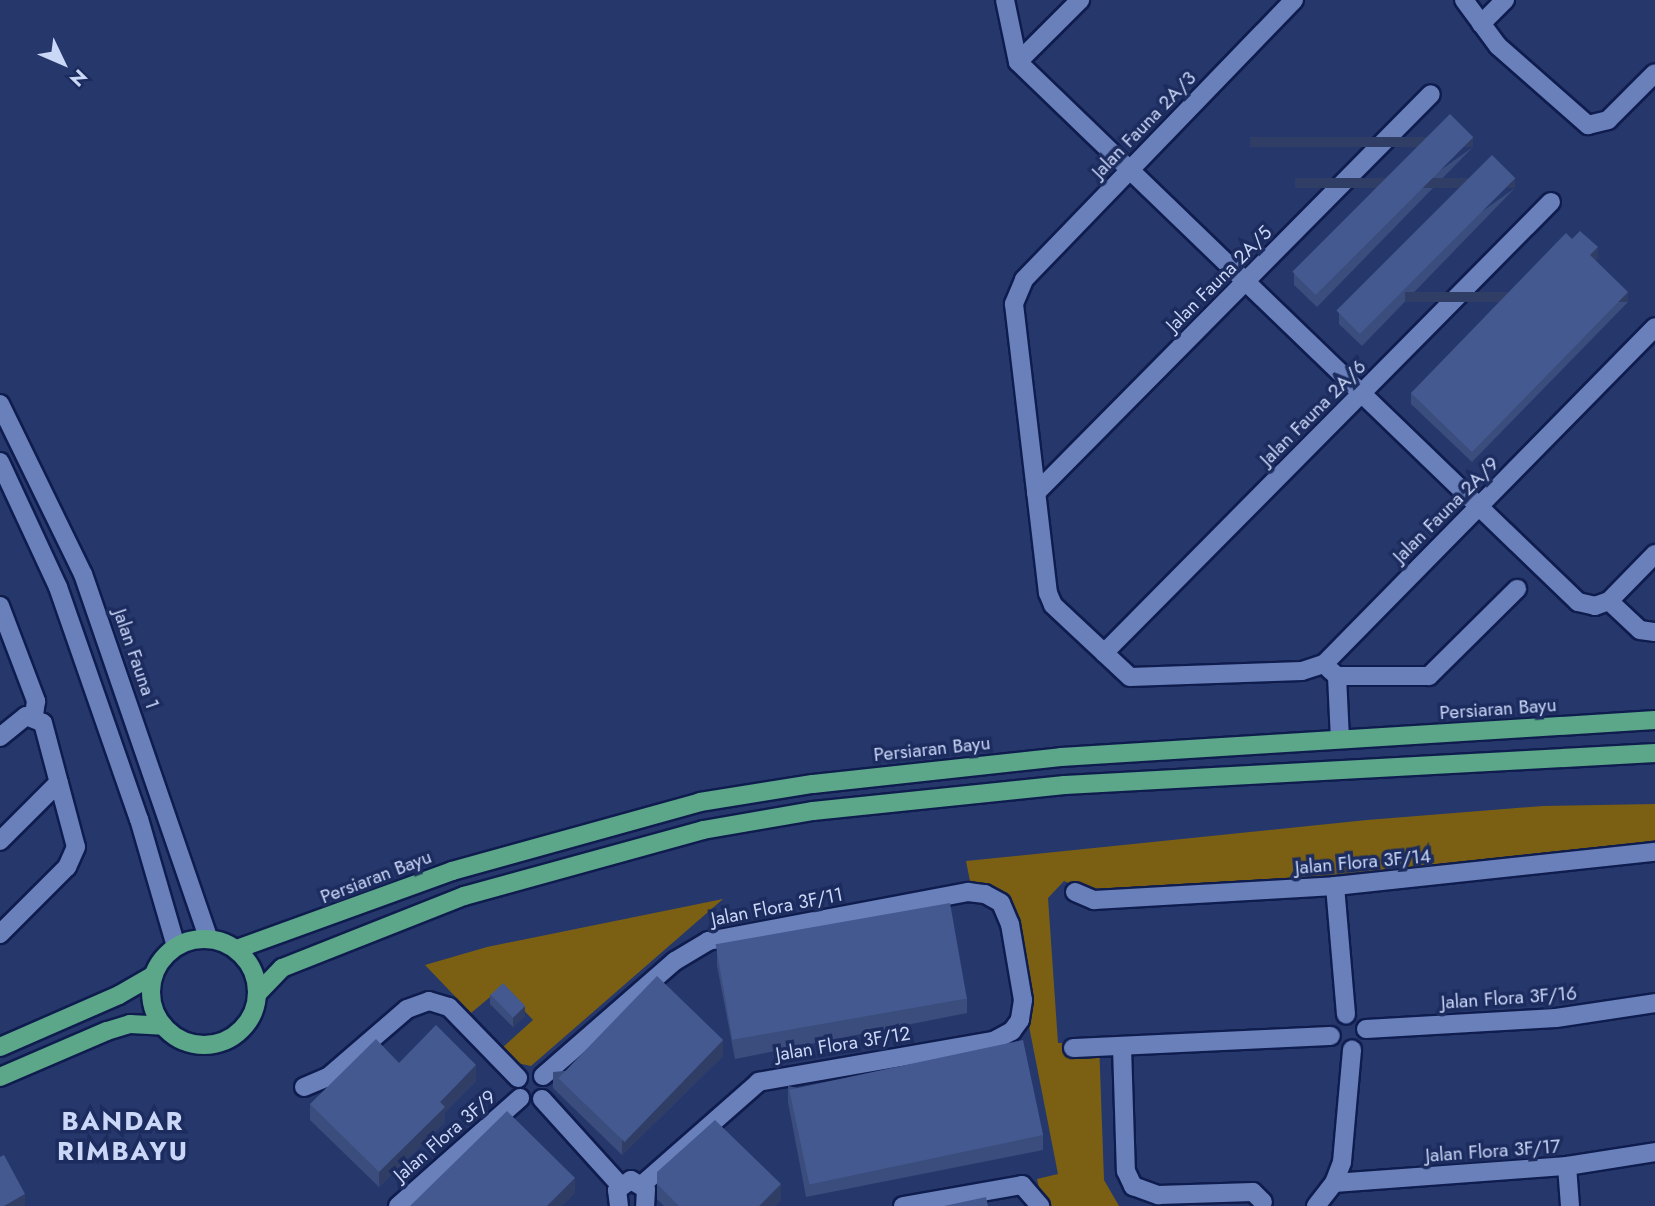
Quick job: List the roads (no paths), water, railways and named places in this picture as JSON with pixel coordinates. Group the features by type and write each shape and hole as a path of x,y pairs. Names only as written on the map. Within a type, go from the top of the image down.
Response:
{"main road":[{"name":"Persiaran Bayu","path":"237,949 271,940 452,871 700,802 981,764 1655,720"},
{"path":"0,1077 107,1031 130,1024 163,1026 194,1045 221,1042 245,1027 258,993 282,968 464,896 560,866 731,825 813,811 1065,785 1655,753"},
{"path":"0,1047 119,995 153,975 176,946 208,938 237,949 255,974 258,993"},
{"path":"153,975 150,992 163,1026"}],"street":[{"path":"1005,0 1018,62 1578,602 1595,606 1609,601 1655,554"},
{"path":"1018,62 1080,0"},
{"name":"Jalan Fauna 2A/3","path":"1036,494 1014,304 1024,280 1294,0"},
{"path":"1464,0 1481,24 1578,120 1598,125 1655,73"},
{"path":"1481,24 1505,0"},
{"name":"Jalan Fauna 2A/5","path":"1036,494 1431,94"},
{"name":"Jalan Fauna 2A/6","path":"1104,653 1551,202"},
{"name":"Jalan Fauna 2A/9","path":"1330,670 1479,506 1655,327"},
{"name":"Jalan Fauna 1","path":"0,404 83,574 208,938"},
{"path":"0,462 58,587 139,819 176,946"},
{"path":"1036,494 1053,605 1134,679 1330,670 1429,676 1517,589"},
{"path":"1609,601 1640,631 1655,632"},
{"path":"0,606 4,631 36,701 34,716"},
{"path":"1330,670 1340,740"},
{"path":"6,731 34,716"},
{"path":"0,934 73,860 74,839 46,729 34,716"},
{"path":"0,841 59,782"},
{"name":"Jalan Flora 3F/14","path":"1075,892 1087,900 1105,900 1335,886 1655,852"},
{"path":"1335,886 1346,1015"},
{"name":"Jalan Flora 3F/11","path":"543,1076 675,961 708,941 976,892 1001,903 1017,961"},
{"name":"Jalan Flora 3F/12","path":"643,1184 759,1082 993,1041 1006,1035 1022,1014 1017,961"},
{"path":"304,1087 328,1077 407,1009 429,1001 449,1007 519,1077"},
{"name":"Jalan Flora 3F/16","path":"1366,1029 1556,1017 1655,1003"},
{"path":"1346,1015 1359,1018 1366,1029 1363,1042 1352,1049 1339,1047 1331,1036 1334,1023 1346,1015"},
{"path":"1073,1048 1331,1036"},
{"path":"1122,1047 1126,1171 1133,1186 1157,1195 1253,1192 1263,1202"},
{"path":"1316,1206 1334,1183 1344,1152 1352,1049"},
{"path":"533,1071 543,1076 547,1090 542,1099 528,1103 520,1098 515,1088 519,1077 533,1071"},
{"name":"Jalan Flora 3F/9","path":"398,1206 520,1098"},
{"path":"542,1099 620,1185"},
{"name":"Jalan Flora 3F/17","path":"1334,1183 1567,1166 1655,1152"},
{"path":"1567,1166 1570,1206"},
{"path":"618,1206 615,1195 620,1185 631,1180 643,1184 648,1194 645,1206"},
{"path":"903,1206 1021,1185 1040,1206"}],"district":[{"name":"BANDAR RIMBAYU","path":"123,1137"}]}
